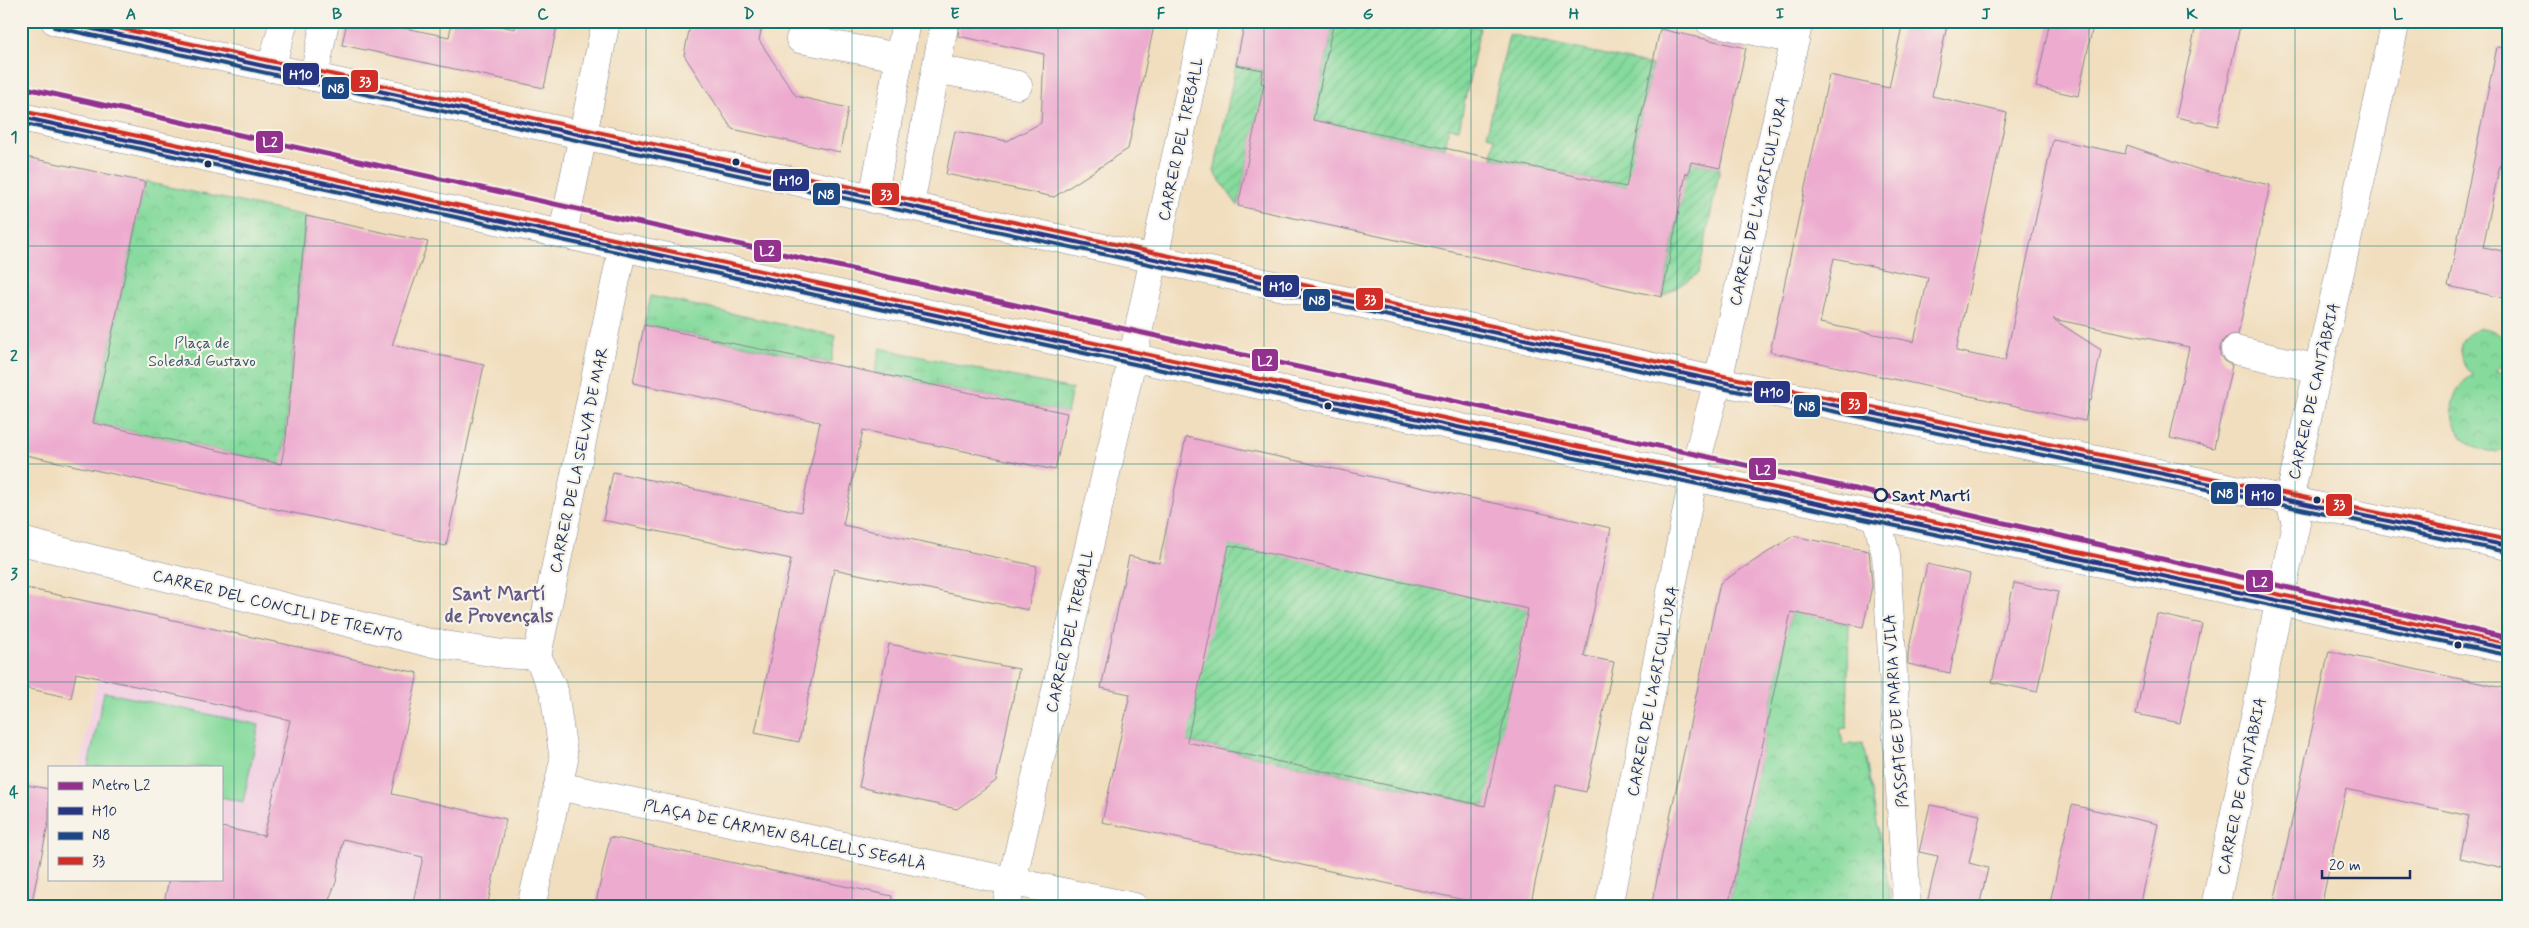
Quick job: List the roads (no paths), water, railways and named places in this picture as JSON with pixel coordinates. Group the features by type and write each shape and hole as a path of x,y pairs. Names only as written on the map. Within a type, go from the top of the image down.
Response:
{"street":[{"path":"56,21 1718,381 2508,546"},
{"path":"271,68 284,21"},
{"path":"314,77 325,21"},
{"path":"563,233 606,21"},
{"path":"873,198 906,21"},
{"path":"910,205 944,21"},
{"name":"CARRER DEL TREBALL","path":"1008,894 1133,356 1205,21"},
{"path":"1709,21 1797,31"},
{"name":"CARRER DE CANTÀBRIA","path":"2215,907 2296,523 2289,500 2396,21"},
{"name":"CARRER DE L'AGRICULTURA","path":"1609,907 1704,427 1718,381 1797,31"},
{"path":"800,39 899,57"},
{"path":"936,69 1018,86"},
{"path":"21,117 1876,516 2508,648"},
{"name":"CARRER DE LA SELVA DE MAR","path":"537,656 623,246"},
{"path":"2235,350 2318,369"},
{"name":"PASSATGE DE MARIA VILA","path":"1876,516 1886,555 1908,907"},
{"name":"CARRER DEL CONCILI DE TRENTO","path":"21,541 417,640 508,655 537,656"},
{"path":"531,907 564,760 554,691 537,656"},
{"name":"PLAÇA DE CARMEN BALCELLS SEGALÀ","path":"558,786 1008,894"},
{"path":"1008,894 1134,907"}],"metro line":[{"name":"L2","path":"21,87 1882,495 2508,638"}],"place":[{"name":"Sant Martí","path":"1881,495"}],"district":[{"name":"Sant Martí de Provençals","path":"499,604"}],"park label":[{"name":"Plaça de Soledad Gustavo","path":"202,351"}]}
